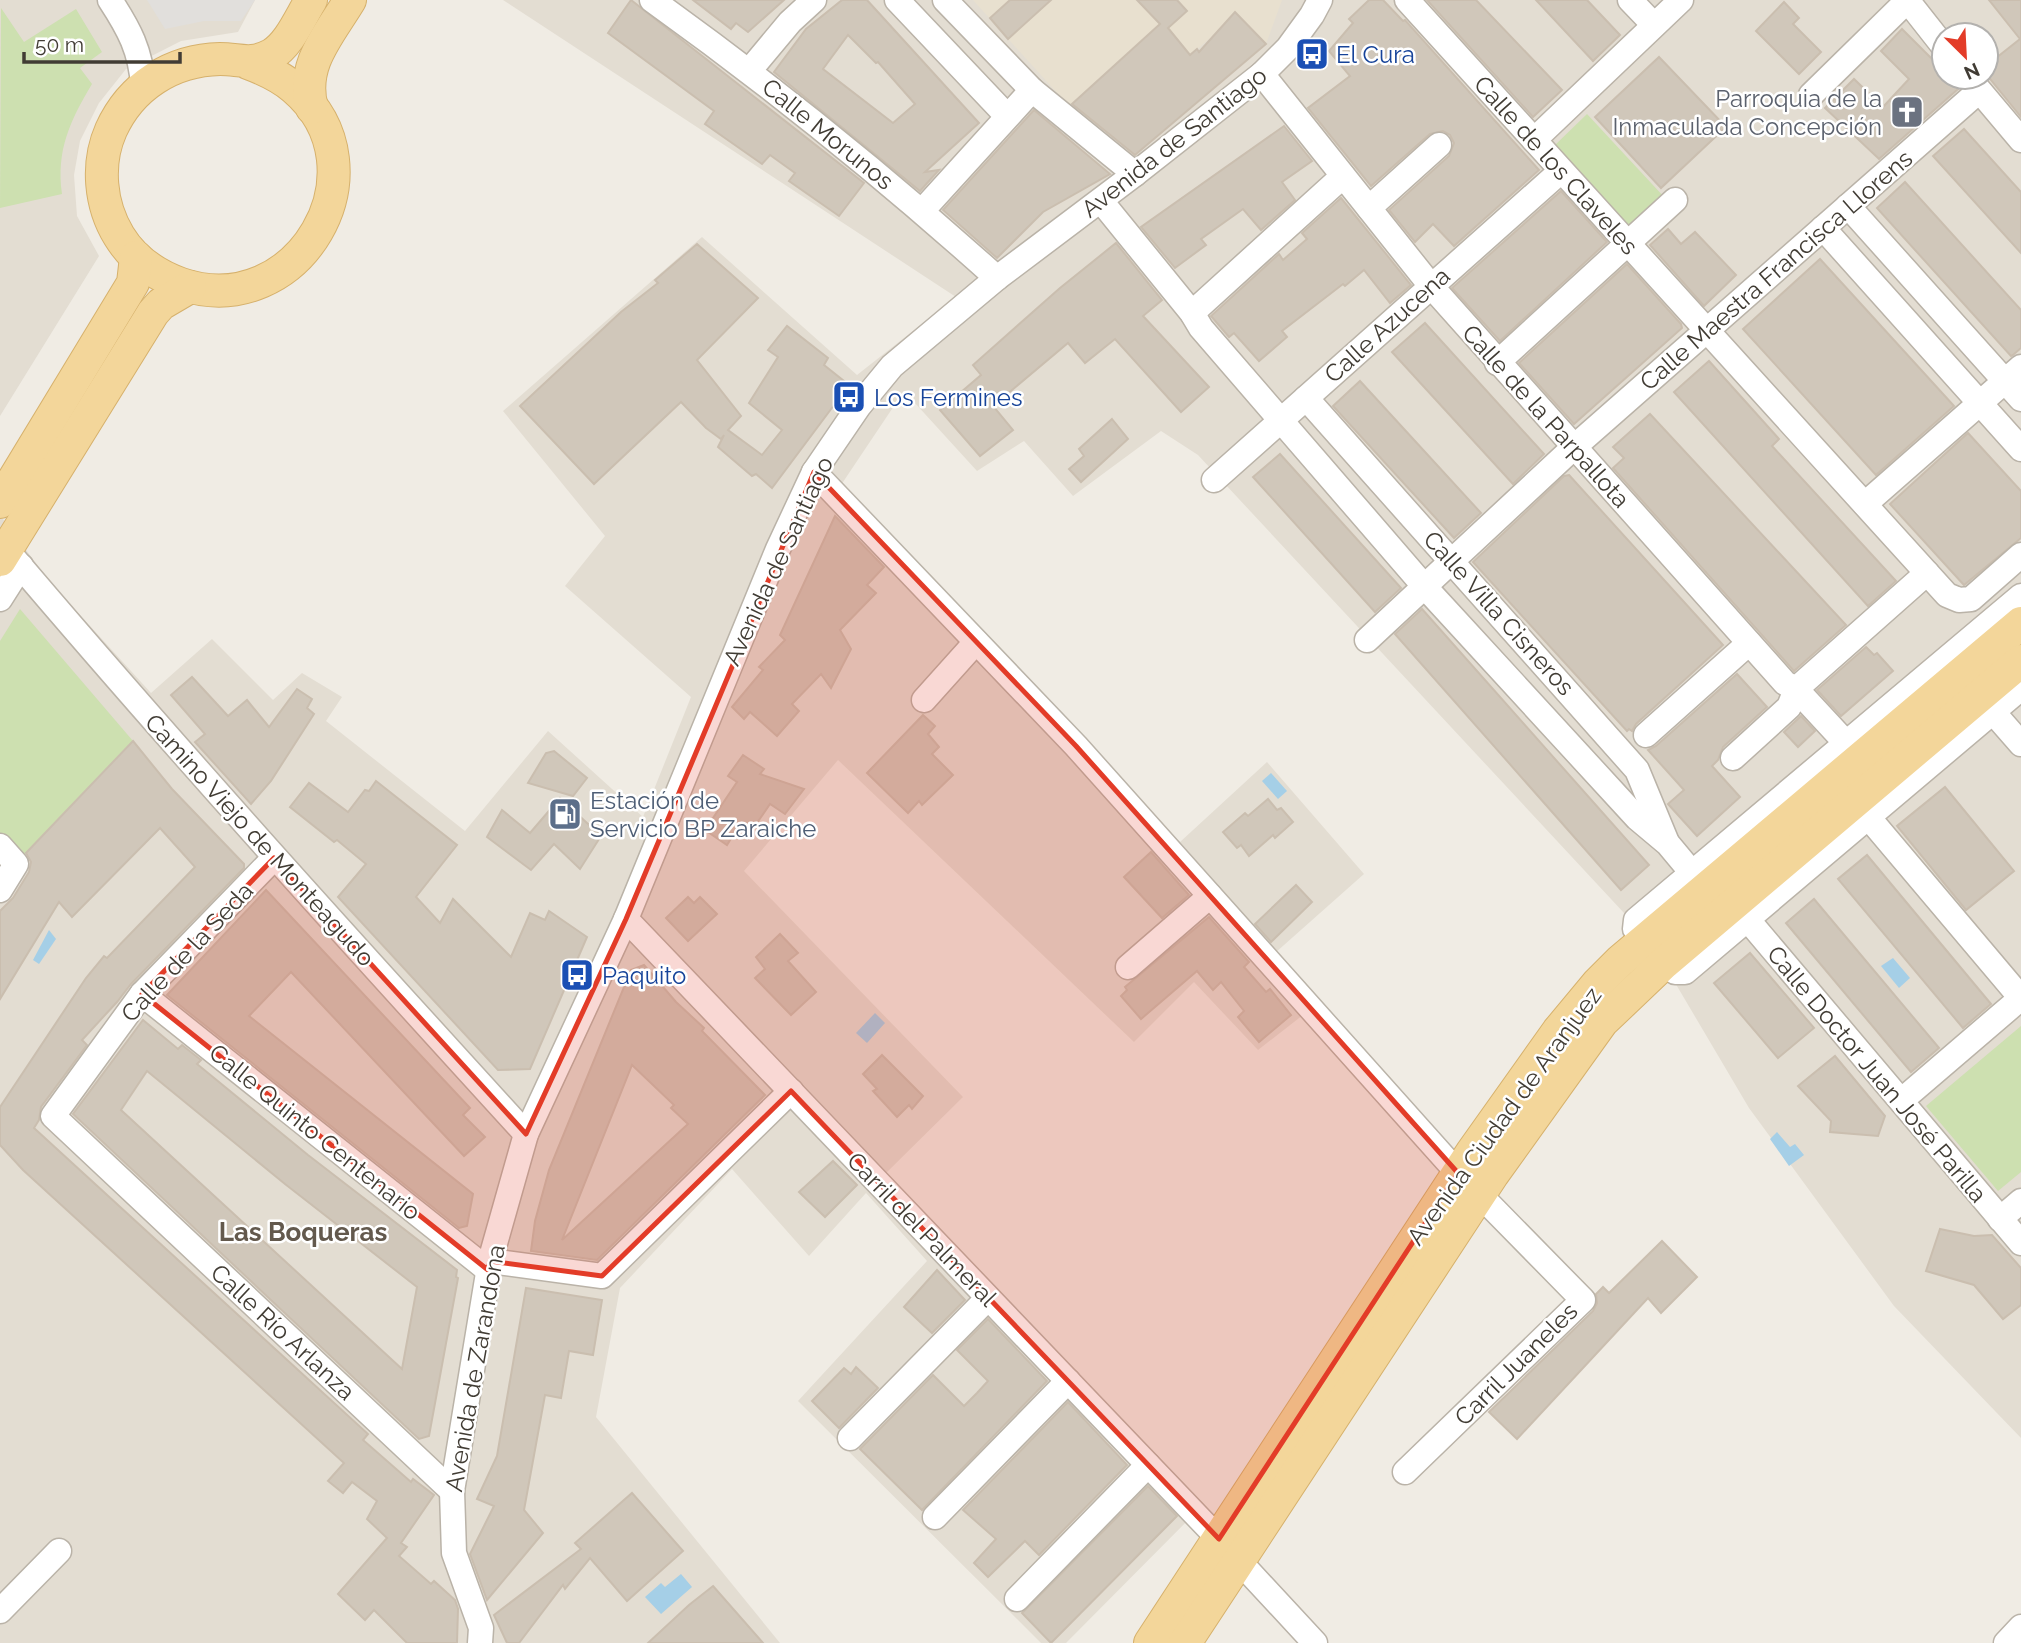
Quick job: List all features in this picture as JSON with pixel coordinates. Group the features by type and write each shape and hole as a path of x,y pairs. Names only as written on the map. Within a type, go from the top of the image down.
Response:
{"main road":[{"path":"248,63 262,59 279,49 311,0"},
{"path":"313,108 308,85 310,71 350,0"},
{"path":"224,59 248,63 273,73 295,88 313,108 331,149 333,171 329,205 316,235 294,261 265,280 222,290 190,287 152,270 136,257 112,222 102,186 102,167 108,136 119,115 143,86 176,67 199,60 224,59"},
{"path":"0,502 133,283 136,257"},
{"path":"7,554 153,313 161,304 190,287"},
{"name":"Avenida Ciudad de Aranjuez","path":"1720,897 2021,623"},
{"name":"Avenida Ciudad de Aranjuez","path":"1150,1643 1229,1550 1469,1184 1558,1031 1598,983 1654,952 1720,897 2021,662"},
{"name":"Avenida Ciudad de Aranjuez","path":"1185,1643 1229,1550"}],"street":[{"path":"110,0 130,32 141,64 143,86"},
{"name":"Calle Morunos","path":"652,0 750,71 922,211 997,278"},
{"path":"750,71 790,22 814,0"},
{"path":"897,0 1007,116"},
{"path":"945,0 1032,90 1135,174"},
{"name":"Avenida de Santiago","path":"526,1134 626,919 778,549 814,472 859,406 892,366 997,278 1101,201 1262,74 1288,48 1320,0"},
{"name":"Calle de los Claveles","path":"1407,0 1947,595 1959,600 1971,598 2021,555"},
{"path":"1630,0 1654,25"},
{"path":"1534,140 1678,1"},
{"path":"1811,95 1915,3 1930,26"},
{"path":"130,32 155,54 176,67"},
{"name":"Calle de la Parpallota","path":"1262,74 1431,286 1497,363 1785,683 1796,689 1846,743"},
{"path":"922,211 1032,90"},
{"name":"Calle Maestra Francisca Llorens","path":"1367,640 1573,448 1848,206 1966,91"},
{"path":"1979,91 2021,139"},
{"path":"1369,208 1439,145"},
{"name":"Calle Azucena","path":"1214,480 1561,171"},
{"path":"1192,313 1343,176"},
{"path":"1497,363 1675,200"},
{"name":"Calle Villa Cisneros","path":"1101,201 1192,313 1201,328 1424,586 1637,818 1668,844 1720,897"},
{"path":"1848,206 2016,382 1980,403 1865,504"},
{"path":"1823,228 2021,449"},
{"name":"Calle Villa Cisneros","path":"1306,398 1637,770 1668,844"},
{"path":"814,472 1076,746 1469,1184"},
{"path":"0,598 7,554"},
{"name":"Camino Viejo de Monteagudo","path":"7,554 274,858 526,1134"},
{"path":"1733,758 1789,707 1796,689 1927,573"},
{"path":"1654,952 1675,972 1685,972 1720,897 1846,743 2021,596"},
{"path":"924,700 976,642"},
{"path":"1646,735 1749,643"},
{"path":"1720,897 1869,818 2021,688"},
{"path":"1993,712 2021,744"},
{"path":"1869,818 2021,998 1902,1100"},
{"path":"0,890 8,855"},
{"name":"Calle de la Seda","path":"53,1116 142,994 274,858"},
{"path":"1128,967 1210,896"},
{"name":"Calle Doctor Juan José Parilla","path":"1720,897 1902,1100 2021,1243"},
{"name":"Carril del Palmeral","path":"626,919 1315,1643"},
{"name":"Calle Quinto Centenario","path":"142,994 489,1266"},
{"path":"489,1266 602,1276 791,1091"},
{"name":"Calle Río Arlanza","path":"53,1116 452,1491"},
{"name":"Avenida de Zarandona","path":"486,1638 454,1553 452,1491 489,1266 526,1134"},
{"name":"Carril Juaneles","path":"1405,1472 1583,1300 1469,1184"},
{"path":"2000,1219 2021,1201"},
{"path":"850,1438 988,1298"},
{"path":"935,1517 1068,1381"},
{"path":"1017,1599 1148,1465"},
{"path":"0,1611 59,1551"},
{"path":"2006,1643 2021,1627"}],"highlighted area":[{"path":"814,472 1076,746 1458,1173 1219,1539 791,1091 602,1276 490,1261 488,1270 142,994 274,858 526,1134 626,919"}],"shaded area":[{"path":"0,0 255,0 238,32 181,41 126,69 99,103 80,141 74,175 77,216 99,256 0,416"},
{"path":"147,0 255,0 241,21 204,21 165,29"},
{"path":"503,0 2021,0 2021,1438 1894,1306 1749,1108 1651,942 1198,455 1161,431 1073,496 1024,441 977,471 904,391 841,485 1180,842 1267,762 1364,874 1275,953 1321,1001 1258,1050 1194,982 1134,1042 838,760 744,871 963,1097 884,1175 1204,1504 1066,1643 1041,1643 798,1401 927,1261 866,1193 809,1256 732,1169 620,1288 596,1417 780,1643 0,1643 0,515 50,582 151,693 212,639 273,700 302,673 342,697 326,721 465,831 548,731 643,817 691,697 565,586 605,536 503,411 702,237 857,375 956,297"},
{"path":"973,0 1282,0 1266,44 1235,13 1190,55 1181,43 1157,63 1140,43 1069,106"}],"green space":[{"path":"1,8 24,42 76,9 102,52 80,68 92,84 66,136 61,163 62,194 0,208"},
{"path":"1587,114 1678,212 1644,245 1554,146"},
{"path":"20,609 133,741 21,858 0,846 0,641"},
{"path":"2021,1026 2021,1172 1998,1191 1926,1106"}],"water":[{"path":"1271,773 1287,791 1278,799 1262,781"},
{"path":"49,930 56,939 39,964 33,960"},
{"path":"1893,958 1910,978 1899,988 1881,966"},
{"path":"875,1013 885,1023 867,1043 856,1033"},
{"path":"1777,1132 1790,1147 1795,1144 1804,1155 1789,1166 1770,1139"},
{"path":"681,1574 692,1587 661,1614 645,1597 661,1583 665,1587"}],"building":[{"path":"631,0 864,183 839,216 789,181 795,173 770,155 762,164 705,124 714,111 608,33"},
{"path":"693,0 784,0 748,32 736,23 731,29"},
{"path":"842,0 867,0 979,123 925,172 939,170 920,191 774,72 806,29","holes":["848,35 878,62 915,104 893,123 823,69"]},
{"path":"1010,0 1051,0 1008,39 990,18"},
{"path":"1137,0 1177,0 1187,11 1168,28 1190,55 1197,49 1199,52 1235,12 1266,44 1135,155 1072,104 1160,24"},
{"path":"1369,0 1383,0 1405,20 1539,170 1454,246 1433,224 1415,242 1389,210 1449,156 1454,143 1450,135 1443,131 1430,134 1371,186 1308,108 1350,76 1329,51 1353,23 1349,19"},
{"path":"1427,0 1476,0 1562,90 1533,117"},
{"path":"1536,0 1587,0 1620,35 1593,61"},
{"path":"1989,0 2021,0 2021,117 2000,91 2000,55 2020,39"},
{"path":"1784,2 1799,18 1793,24 1821,52 1799,74 1756,31"},
{"name":"Parroquia de la Inmaculada Concepción","path":"1902,29 1930,57 1930,91 1956,91 1879,159 1825,108 1854,79 1883,107 1909,79 1881,51"},
{"path":"1659,57 1726,127 1661,188 1595,117"},
{"path":"1034,110 1110,174 1043,212 997,258 943,210"},
{"path":"1284,126 1312,161 1282,182 1295,200 1261,230 1243,209 1201,239 1206,245 1175,268 1141,227"},
{"path":"1964,129 2021,192 2021,253 1933,156"},
{"path":"1905,182 2021,310 2021,348 2013,355 2011,356 1877,208"},
{"path":"1561,191 1607,242 1500,341 1452,288"},
{"path":"1341,198 1411,285 1390,303 1364,270 1282,331 1287,337 1259,361 1234,333 1229,337 1211,316 1279,254 1283,260 1307,239 1302,233"},
{"path":"1668,229 1681,244 1695,232 1736,275 1704,306 1650,245"},
{"path":"1116,243 1162,300 1143,316 1209,387 1181,412 1115,339 1085,363 1068,343 993,406 1013,430 980,456 940,410 981,375 973,365 1060,288"},
{"path":"697,244 758,298 697,360 741,416 728,430 762,455 782,430 749,403 778,357 768,350 787,326 828,358 824,365 849,385 772,488 756,474 752,476 718,447 724,435 721,439 706,428 681,402 594,484 520,406 621,312 658,283 655,280"},
{"path":"1820,259 1954,406 1876,475 1743,329"},
{"path":"1627,264 1682,328 1574,424 1519,363"},
{"path":"1425,323 1544,454 1513,484 1392,352"},
{"path":"1709,361 1779,439 1772,446 1896,581 1868,606 1674,392"},
{"path":"1360,381 1481,513 1454,538 1333,406"},
{"path":"1650,414 1846,625 1794,671 1613,468 1624,458 1613,447"},
{"path":"1112,419 1128,439 1081,482 1069,469 1084,456 1079,449"},
{"path":"1968,433 2021,491 2021,538 1964,585 1890,504"},
{"path":"1280,454 1401,588 1375,612 1253,477"},
{"path":"1569,475 1723,645 1636,724 1632,731 1627,731 1473,562 1564,476"},
{"path":"835,516 884,567 867,585 876,593 840,630 851,649 831,688 821,674 792,704 799,711 777,736 750,712 744,719 732,707 763,670 759,667 785,640 780,635"},
{"path":"1422,609 1649,865 1621,890 1395,634"},
{"path":"1866,647 1874,655 1877,653 1893,671 1841,716 1817,690"},
{"path":"1737,674 1767,707 1723,747 1718,760 1712,766 1740,797 1697,836 1668,804 1684,790 1648,750 1656,746"},
{"path":"192,677 228,716 247,700 269,727 297,689 312,699 307,708 314,714 271,781 251,804 195,742 205,734 171,695"},
{"path":"923,715 935,726 928,734 939,747 932,754 953,775 922,805 919,801 908,813 867,773"},
{"path":"1801,716 1815,731 1798,747 1784,732"},
{"path":"133,741 172,789 244,864 244,868 131,984 82,1040 87,1045 41,1107 39,1120 34,1128 368,1434 363,1440 411,1482 413,1479 434,1495 401,1543 407,1547 399,1556 431,1584 434,1581 455,1600 458,1609 457,1643 407,1643 374,1610 365,1620 338,1594 387,1538 367,1519 377,1501 352,1482 343,1493 328,1481 344,1463 23,1170 0,1145 0,1107 86,978 104,956 107,958 195,867 160,828 72,917 59,902 0,999 0,911 13,898 29,872 31,862 26,853"},
{"path":"554,751 587,778 573,796 528,783 546,753"},
{"path":"743,755 764,769 760,774 804,789 785,814 770,804 746,839 735,832 727,845 705,830 737,782 728,776"},
{"path":"376,781 457,845 416,897 440,923 453,899 511,957 530,913 545,920 549,911 587,937 530,1069 498,1070 338,897 366,864 290,807 309,783 348,812 365,790 369,791"},
{"path":"1945,787 2014,871 1966,910 1897,826"},
{"path":"560,798 601,836 580,869 554,844 531,870 487,837 502,810 530,833"},
{"path":"1268,799 1277,810 1281,808 1293,822 1249,856 1241,845 1237,848 1223,832 1245,813 1248,816"},
{"path":"1151,852 1189,895 1162,918 1124,877"},
{"path":"1867,855 1991,1004 1963,1028 1838,879"},
{"path":"1296,885 1312,902 1271,942 1255,924"},
{"path":"266,890 470,1108 463,1115 485,1137 464,1156 291,972 249,1016 473,1194 467,1226 459,1228 167,995"},
{"path":"688,897 694,903 700,897 717,914 688,941 666,918"},
{"path":"1814,899 1939,1048 1911,1072 1786,923"},
{"path":"1209,917 1249,962 1244,967 1266,992 1270,989 1291,1015 1259,1042 1238,1017 1244,1011 1221,982 1213,990 1197,971 1141,1019 1121,996 1127,990 1125,987"},
{"path":"780,934 798,953 788,961 816,992 791,1015 755,978 765,969 756,957"},
{"path":"1750,953 1814,1028 1778,1058 1714,983"},
{"path":"644,965 676,1002 704,1028 702,1031 765,1095 597,1260 531,1251 535,1221 549,1170 631,970","holes":["632,1065 674,1105 671,1108 688,1124 562,1240"]},
{"path":"143,1020 178,1049 182,1045 201,1060 197,1064 308,1155 457,1270 458,1278 429,1436 419,1439 73,1114","holes":["147,1071 417,1287 402,1369 121,1110"]},
{"path":"882,1055 923,1096 912,1109 909,1105 897,1117 873,1091 877,1089 863,1074"},
{"path":"1835,1056 1885,1116 1878,1136 1830,1132 1831,1121 1798,1086"},
{"path":"833,1161 857,1185 825,1217 799,1192"},
{"path":"1940,1229 1974,1236 1992,1235 2021,1268 2021,1305 2003,1319 1974,1285 1926,1271"},
{"path":"1662,1241 1697,1277 1661,1313 1648,1298 1517,1439 1489,1412 1593,1311 1597,1303 1596,1294 1603,1287 1609,1293"},
{"path":"937,1270 965,1300 932,1333 904,1307"},
{"path":"526,1288 602,1300 593,1355 569,1351 561,1398 545,1395 524,1510 543,1533 487,1600 470,1554 494,1506 477,1499 497,1456"},
{"path":"988,1319 1047,1381 922,1510 860,1449 933,1375 964,1406 977,1393 988,1381 957,1350"},
{"path":"856,1367 878,1388 839,1428 812,1401 844,1368 851,1374"},
{"path":"1068,1402 1127,1465 1039,1555 1025,1541 988,1577 974,1563 996,1539 963,1510"},
{"path":"1148,1486 1177,1516 1051,1643 1022,1613"},
{"path":"632,1493 683,1551 627,1601 590,1558 565,1589 563,1585 519,1643 507,1643 494,1615 581,1549 575,1543"},
{"path":"713,1586 763,1643 648,1643 689,1605"}],"place":[{"name":"El Cura","path":"1312,54"},
{"name":"Parroquia de la Inmaculada Concepción","path":"1907,112"},
{"name":"Los Fermines","path":"849,397"},
{"name":"Estación de Servicio BP Zaraiche","path":"565,814"},
{"name":"Paquito","path":"577,975"}],"district":[{"name":"Las Boqueras","path":"303,1232"}]}
